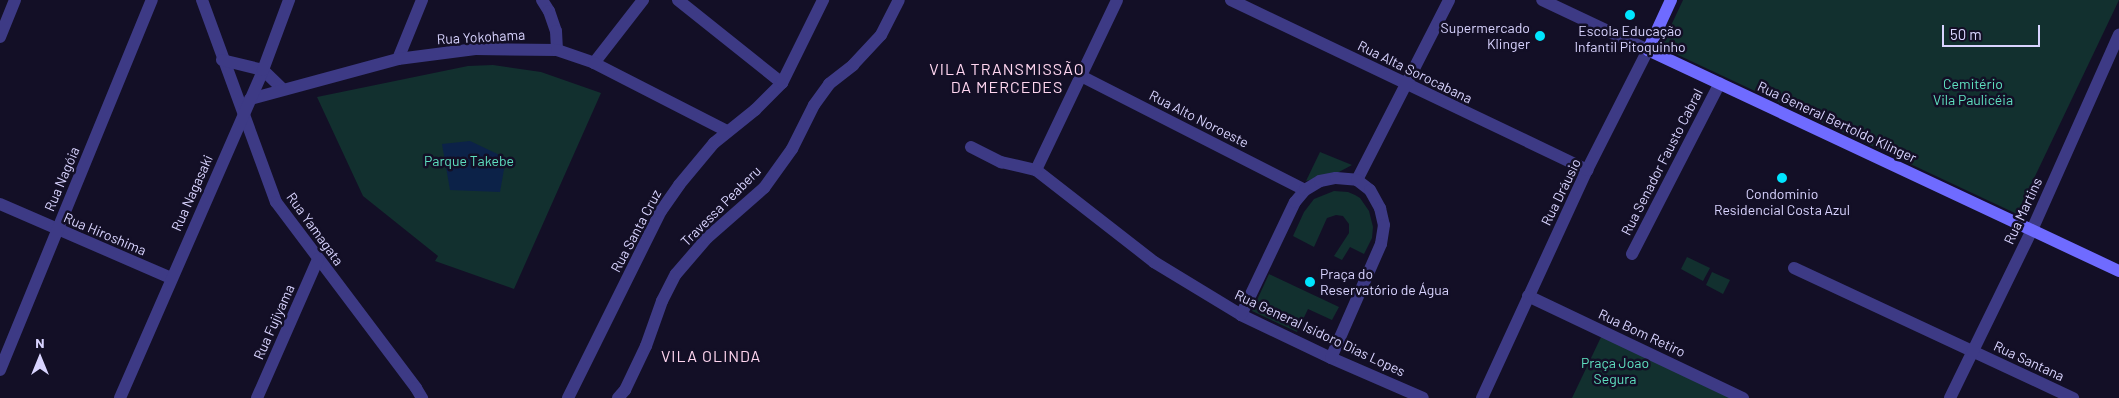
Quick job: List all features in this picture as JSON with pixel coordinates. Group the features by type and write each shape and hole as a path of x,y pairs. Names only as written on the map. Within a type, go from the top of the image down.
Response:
{"street":[{"path":"0,37 14,0"},
{"name":"Rua Nagóia","path":"0,370 152,0"},
{"name":"Rua Yamagata","path":"202,0 222,60 276,202 416,395"},
{"name":"Rua Nagasaki","path":"120,398 263,70 289,0"},
{"path":"398,59 422,0"},
{"path":"542,0 549,11 556,31 557,50"},
{"path":"594,63 643,0"},
{"path":"678,0 782,83"},
{"path":"813,0 815,15"},
{"name":"Rua Santa Cruz","path":"568,398 661,211 679,185 727,131 755,110 782,83 823,0"},
{"name":"Travessa Peaberu","path":"618,398 646,346 662,301 676,274 707,238 764,188 792,149 814,105 829,84 853,65 882,35 899,0"},
{"path":"971,147 1001,162 1036,170 1117,0"},
{"name":"Rua Alta Sorocabana","path":"1231,0 1588,170"},
{"path":"1357,180 1407,85 1448,0"},
{"name":"Rua General Bertoldo Klinger","path":"1542,0 2119,271"},
{"name":"Rua Dráusio","path":"1482,398 1588,170 1672,0"},
{"name":"Rua Martins","path":"1950,398 2032,230 2119,35"},
{"name":"Rua Yokohama","path":"250,99 398,59 475,49 557,50 594,63 727,131"},
{"path":"222,60 263,70 283,89"},
{"name":"Rua Alto Noroeste","path":"1081,76 1304,190"},
{"name":"Rua Senador Fausto Cabral","path":"1632,254 1720,84"},
{"name":"Rua General Isidoro Dias Lopes","path":"1036,170 1154,262 1241,315 1331,358 1423,398"},
{"path":"1241,315 1295,202 1304,190 1320,181 1336,178 1357,180 1370,190 1380,208 1384,225 1381,244 1331,358"},
{"name":"Rua Hiroshima","path":"0,204 171,278"},
{"name":"Rua Fujiyama","path":"257,398 318,259"},
{"name":"Rua Santana","path":"1794,268 2073,398"},
{"name":"Rua Bom Retiro","path":"1528,296 1743,398"}],"green space":[{"name":"Cemitério Vila Paulicéia","path":"1683,0 2119,0 2017,214 1661,47"},
{"name":"Parque Takebe","path":"493,65 541,72 601,93 514,289 435,261 438,256 363,196 317,97 468,66"},
{"path":"1320,152 1352,165 1337,173 1306,181"},
{"path":"1334,191 1348,192 1355,195 1360,198 1369,211 1373,227 1372,238 1364,254 1350,247 1342,260 1334,256 1349,233 1349,224 1343,216 1336,215 1327,218 1314,247 1293,236 1304,212 1314,199"},
{"path":"1687,257 1710,268 1703,281 1681,269"},
{"path":"1712,272 1730,280 1723,294 1706,285"},
{"path":"1269,274 1339,307 1332,320 1308,309 1297,332 1252,311"},
{"name":"Praça Joao Segura","path":"1602,335 1735,398 1572,398"}],"water":[{"path":"470,141 506,158 500,192 450,190 442,144"}],"place":[{"name":"Escola Educação Infantil Pitoquinho","path":"1630,15"},
{"name":"Supermercado Klinger","path":"1540,36"},
{"name":"Condominio Residencial Costa Azul","path":"1782,178"},
{"name":"Praça do Reservatório de Água","path":"1310,282"}],"district":[{"name":"VILA TRANSMISSÃO DA MERCEDES","path":"1007,78"},
{"name":"VILA OLINDA","path":"711,356"}]}
